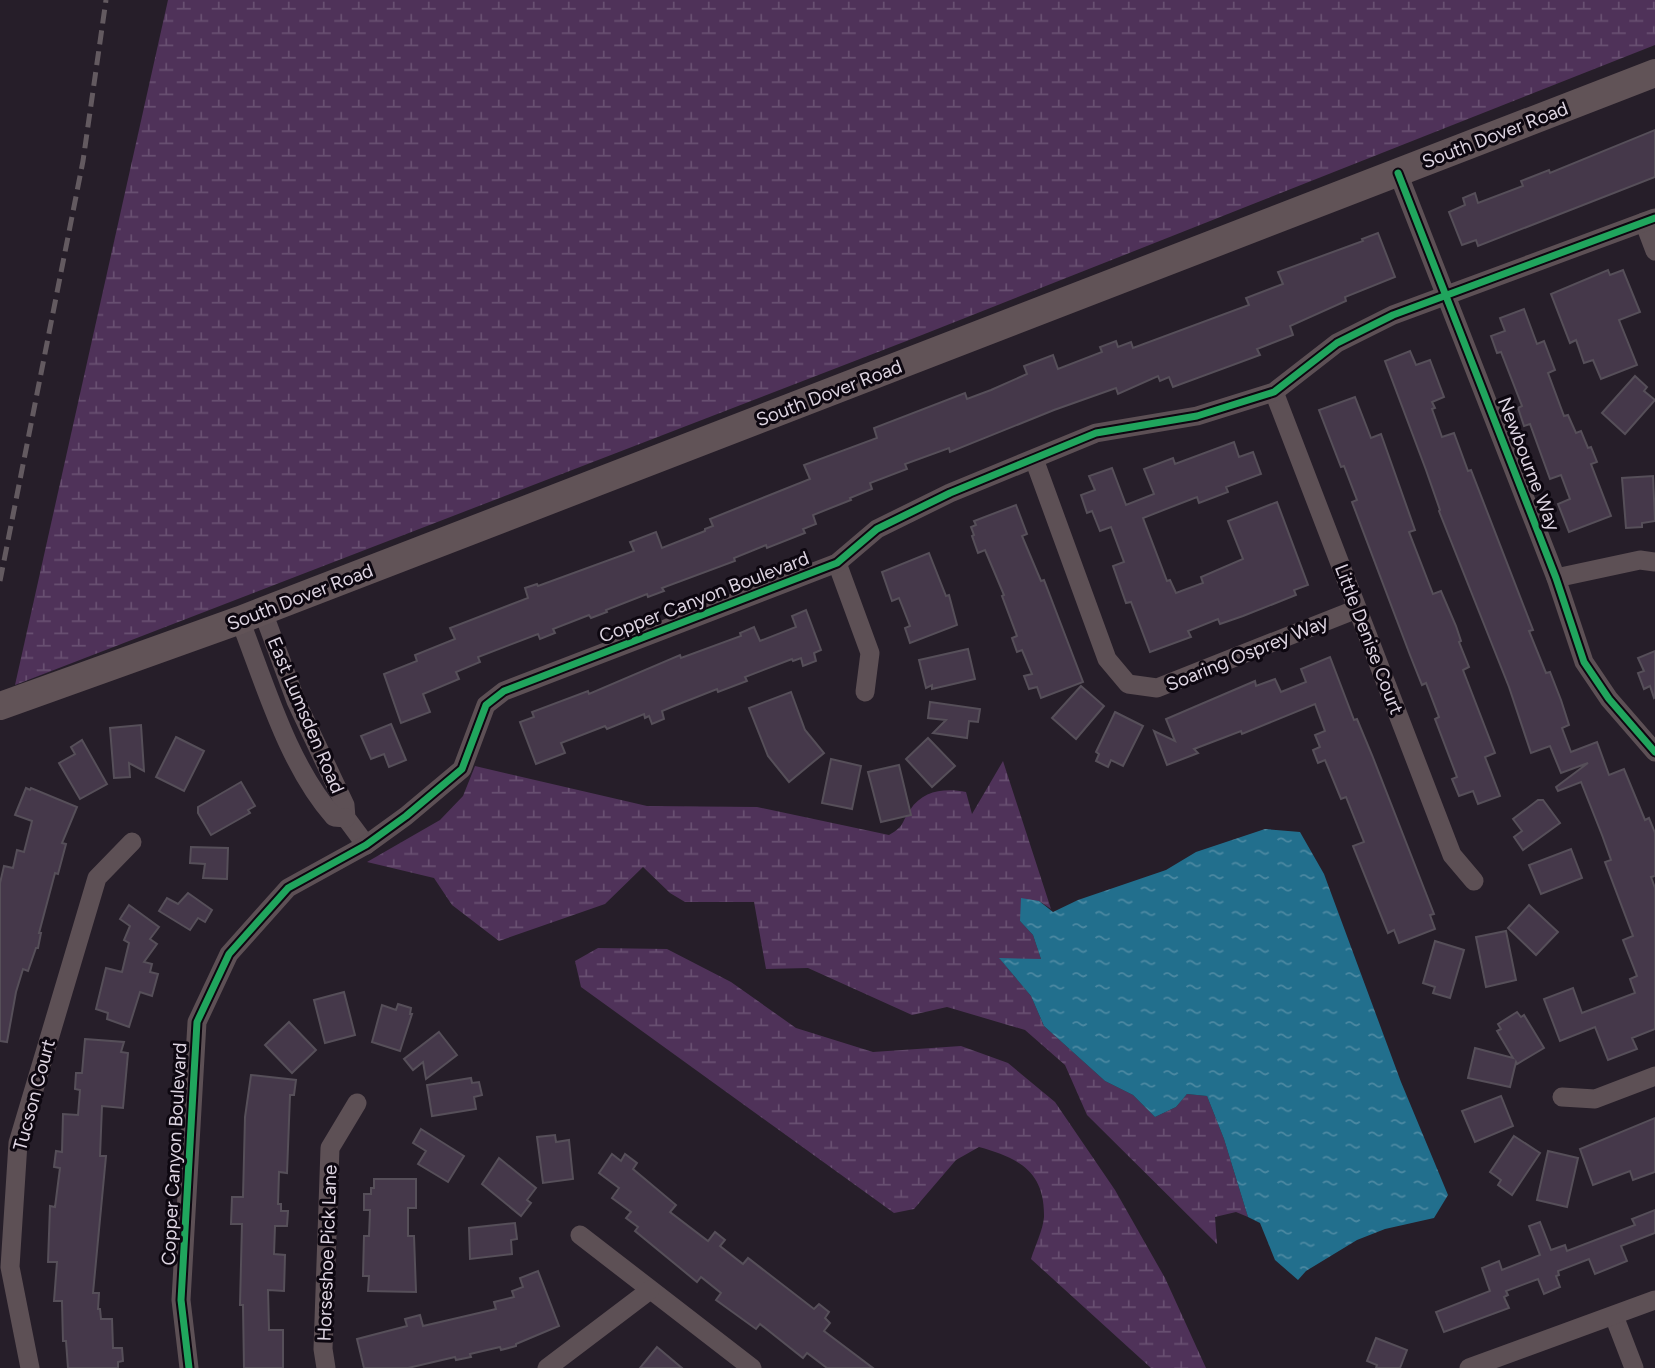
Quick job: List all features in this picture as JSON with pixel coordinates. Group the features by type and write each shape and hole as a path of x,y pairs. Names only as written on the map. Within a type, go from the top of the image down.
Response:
{"street":[{"name":"South Dover Road","path":"0,706 251,616 1655,73"},
{"name":"Newbourne Way","path":"1398,173 1556,578 1584,662 1609,699 1655,752"},
{"name":"Copper Canyon Boulevard","path":"189,1368 181,1300 197,1022 229,954 288,888 366,845 462,769 486,705 504,691 837,563 877,529 950,493 1096,433 1197,416 1274,392 1337,344 1393,315 1649,220"},
{"path":"1649,220 1655,251"},
{"name":"Little Denise Court","path":"1274,392 1452,855 1474,881"},
{"name":"Soaring Osprey Way","path":"1034,459 1107,659 1128,684 1157,688 1357,608"},
{"path":"1556,578 1640,560 1655,562"},
{"path":"837,563 870,653 865,692"},
{"name":"East Lumsden Road","path":"251,616 285,735 305,775 319,801 334,817 345,818 366,845"},
{"name":"Tucson Court","path":"30,1368 10,1267 18,1143 97,878 132,842"},
{"path":"1562,1097 1595,1100 1655,1076"},
{"name":"Horseshoe Pick Lane","path":"326,1368 323,1349 330,1148 357,1103"},
{"path":"580,1236 752,1368"},
{"path":"547,1368 650,1290"},
{"path":"1469,1368 1655,1300"},
{"path":"1614,1316 1634,1368"}],"green space":[{"path":"168,0 1655,0 1655,45 922,335 15,685"},
{"path":"1003,761 1051,909 1039,901 1020,921 1033,935 1041,959 1000,959 1031,996 1044,1026 1105,1081 1133,1095 1155,1117 1176,1107 1187,1094 1207,1096 1224,1139 1248,1217 1236,1212 1215,1217 1217,1244 1087,1115 1065,1065 1025,1030 947,1007 912,1015 808,968 766,969 754,902 685,902 670,893 643,867 605,904 499,941 452,905 434,878 367,862 440,820 463,796 475,766 647,806 757,807 889,835 900,826 915,803 935,792 966,792 972,814"},
{"path":"598,948 667,949 731,982 796,1028 873,1052 961,1046 1008,1063 1055,1102 1115,1190 1165,1278 1206,1368 1151,1368 1031,1259 1041,1233 1043,1201 1034,1178 1017,1162 979,1147 956,1160 914,1209 894,1213 581,987 575,961"}],"water":[{"path":"1265,829 1300,832 1324,874 1401,1082 1448,1195 1434,1218 1385,1229 1357,1240 1306,1271 1298,1280 1275,1260 1260,1223 1248,1217 1224,1139 1207,1096 1187,1094 1176,1107 1155,1117 1133,1095 1105,1081 1044,1026 1031,996 999,958 1041,959 1033,935 1020,921 1021,898 1039,901 1053,912 1078,900 1166,870 1196,852"}],"building":[{"path":"1655,130 1655,177 1478,246 1476,240 1462,245 1449,212 1465,205 1463,198 1475,193 1478,203 1523,186 1521,181 1549,170 1550,173"},
{"path":"1378,233 1395,277 1345,297 1346,301 1290,326 1293,335 1257,349 1260,355 1173,387 1169,377 1160,381 1158,376 1118,394 1116,388 950,452 949,448 905,464 907,469 870,483 872,489 813,515 816,524 803,529 805,533 734,558 735,561 662,588 664,591 648,597 647,594 591,618 589,615 553,629 555,633 540,639 538,634 478,657 480,662 456,672 459,679 423,694 430,712 401,723 384,674 417,661 415,655 455,639 450,628 528,598 525,588 537,584 538,586 634,551 630,542 656,532 662,548 705,531 713,526 710,519 810,479 804,465 877,438 874,428 965,393 967,399 991,390 1027,374 1024,366 1053,355 1058,369 1102,352 1100,347 1116,341 1118,347 1131,342 1133,348 1249,305 1246,298 1283,284 1278,272"},
{"path":"1608,270 1610,275 1623,270 1640,312 1619,320 1637,365 1601,379 1593,360 1584,363 1576,340 1570,343 1551,294"},
{"path":"1524,309 1537,344 1544,341 1555,370 1548,373 1564,416 1568,415 1576,433 1581,431 1588,448 1591,447 1597,462 1591,464 1611,516 1569,532 1558,504 1570,499 1561,475 1550,479 1530,424 1524,426 1518,408 1522,406 1501,352 1497,353 1491,336 1505,331 1500,318"},
{"path":"1410,351 1416,365 1430,360 1444,397 1432,402 1442,437 1454,433 1468,471 1471,470 1533,630 1529,631 1546,673 1550,672 1561,700 1569,725 1562,728 1571,752 1597,742 1609,775 1624,769 1645,820 1649,818 1655,833 1655,876 1651,877 1655,888 1655,1029 1632,1038 1637,1049 1608,1060 1595,1027 1560,1041 1544,999 1573,988 1582,1013 1635,993 1630,979 1637,976 1623,940 1633,936 1605,862 1611,860 1602,835 1581,782 1558,791 1556,787 1588,763 1561,773 1550,746 1531,753 1509,687 1439,511 1385,361"},
{"path":"1635,376 1647,387 1644,391 1655,400 1625,434 1602,413"},
{"path":"1355,397 1371,438 1381,434 1415,530 1409,532 1433,594 1441,591 1456,626 1469,667 1463,670 1495,753 1485,757 1500,796 1478,804 1473,791 1459,796 1452,779 1457,777 1435,719 1439,717 1426,683 1422,685 1410,655 1352,502 1357,500 1319,410"},
{"path":"1234,442 1239,457 1253,452 1261,474 1226,487 1228,492 1199,503 1197,497 1143,518 1167,581 1170,580 1176,593 1203,583 1201,577 1243,559 1228,521 1277,502 1308,585 1294,590 1296,595 1220,624 1218,619 1188,631 1191,637 1150,652 1131,602 1126,603 1113,566 1124,562 1111,527 1100,531 1092,511 1087,513 1081,495 1095,490 1089,476 1112,468 1126,505 1154,494 1144,469 1173,458 1175,464"},
{"path":"1653,476 1655,521 1642,523 1642,527 1626,528 1622,478"},
{"path":"1016,505 1027,534 1022,536 1041,581 1044,580 1083,682 1041,698 1037,687 1029,689 1024,676 1032,674 1022,650 1017,652 1012,638 1017,636 1002,596 1004,595 985,550 978,553 972,536 971,527 976,525 974,521"},
{"path":"929,553 946,596 949,595 957,625 910,643 905,628 910,626 899,598 892,601 882,572"},
{"path":"806,610 821,650 814,653 816,661 803,666 801,658 792,659 745,677 747,681 718,692 717,689 662,711 664,719 652,724 649,716 645,718 644,714 607,729 605,726 561,743 565,753 536,764 520,722 534,717 532,712 588,691 589,694 680,655 681,658 741,636 740,633 754,627 760,641 796,627 792,616"},
{"path":"968,649 975,679 926,688 919,660"},
{"path":"1655,651 1654,698 1650,686 1644,689 1638,673 1644,671 1638,658"},
{"path":"1330,657 1354,720 1357,719 1372,755 1434,914 1430,915 1435,929 1399,943 1394,930 1388,933 1353,846 1364,842 1346,797 1341,799 1325,760 1318,763 1313,750 1320,747 1315,735 1325,731 1315,704 1242,734 1241,731 1194,749 1198,753 1167,765 1154,731 1175,741 1166,719 1255,681 1256,686 1275,679 1281,692 1306,682 1301,669"},
{"path":"1081,686 1104,706 1076,739 1052,718"},
{"path":"791,692 805,730 824,753 789,782 768,756 749,708"},
{"path":"930,702 980,709 978,722 969,721 967,738 933,733 946,720 928,718"},
{"path":"1115,712 1143,726 1123,766 1111,760 1108,767 1096,761 1099,754 1096,752"},
{"path":"391,724 406,760 389,767 384,754 371,759 361,736"},
{"path":"141,725 144,771 129,763 130,777 114,778 110,728"},
{"path":"176,737 204,751 184,791 156,777"},
{"path":"928,738 955,766 932,787 906,759"},
{"path":"82,740 107,784 80,799 59,763 75,754 71,747"},
{"path":"831,759 861,766 852,809 822,803"},
{"path":"899,765 911,815 881,822 868,772"},
{"path":"241,782 255,806 248,810 250,813 211,835 198,813 198,807"},
{"path":"26,788 77,807 62,843 66,844 58,874 55,873 39,933 38,948 28,971 23,969 16,992 7,1042 0,1041 0,883 4,866 13,868 17,850 24,852 32,821 15,815"},
{"path":"1538,800 1543,800 1560,823 1523,850 1514,837 1522,831 1513,819"},
{"path":"191,847 228,848 227,879 203,878 205,864 190,863"},
{"path":"1571,849 1582,878 1541,894 1529,865"},
{"path":"188,893 212,910 205,922 198,918 190,930 159,911 167,898 178,904"},
{"path":"129,905 159,927 150,939 157,944 144,962 152,964 150,972 158,974 152,996 140,992 129,1027 107,1019 108,1013 96,1009 106,968 122,972 129,943 124,940 130,926 120,919"},
{"path":"1529,905 1558,932 1536,955 1508,928"},
{"path":"1506,931 1516,980 1486,987 1476,937"},
{"path":"1435,941 1464,950 1450,998 1433,993 1435,987 1423,983"},
{"path":"344,992 355,1035 325,1043 314,1000"},
{"path":"398,1004 411,1008 412,1014 400,1051 372,1042 382,1005 396,1010"},
{"path":"1517,1012 1521,1017 1524,1015 1544,1048 1517,1064 1516,1062 1510,1087 1468,1078 1475,1048 1513,1058 1497,1031 1501,1029 1498,1024"},
{"path":"289,1022 316,1050 292,1073 265,1045"},
{"path":"439,1032 457,1055 426,1079 423,1062 413,1070 404,1059"},
{"path":"85,1039 124,1042 121,1052 128,1053 123,1108 102,1106 100,1156 106,1156 93,1293 99,1293 98,1309 101,1319 112,1319 113,1348 122,1348 123,1361 118,1362 118,1368 68,1368 66,1341 63,1341 62,1301 54,1301 57,1262 48,1262 50,1206 55,1207 60,1168 54,1167 56,1151 62,1152 63,1114 78,1115 80,1090 75,1089 76,1073 82,1073"},
{"path":"251,1075 296,1080 294,1095 290,1095 287,1173 279,1172 278,1204 281,1204 281,1211 288,1211 287,1226 275,1226 274,1254 285,1255 284,1291 268,1290 269,1330 283,1330 283,1368 244,1368 243,1305 240,1305 242,1224 231,1224 232,1197 243,1197 245,1117"},
{"path":"471,1078 472,1083 479,1082 482,1095 474,1097 476,1109 432,1116 427,1085"},
{"path":"1501,1096 1513,1126 1475,1142 1462,1111"},
{"path":"1655,1118 1655,1172 1633,1180 1630,1171 1593,1185 1580,1149"},
{"path":"421,1129 464,1156 448,1182 418,1164 426,1151 413,1143"},
{"path":"555,1135 556,1142 569,1140 573,1179 543,1183 537,1137"},
{"path":"1514,1136 1540,1153 1512,1195 1498,1185 1501,1180 1490,1172"},
{"path":"1548,1151 1578,1158 1567,1207 1537,1200"},
{"path":"612,1154 621,1161 625,1154 637,1163 633,1169 676,1205 670,1212 708,1241 715,1232 725,1240 720,1246 743,1264 748,1258 814,1309 819,1304 829,1312 825,1318 830,1323 824,1331 873,1368 827,1368 807,1353 803,1358 760,1324 756,1329 716,1300 721,1293 701,1277 697,1282 635,1231 638,1227 626,1218 631,1212 612,1198 619,1188 599,1173"},
{"path":"499,1158 536,1188 527,1200 531,1203 521,1216 482,1184"},
{"path":"374,1179 416,1179 416,1208 408,1208 408,1236 414,1236 416,1292 368,1291 369,1276 363,1276 364,1236 369,1236 370,1210 364,1210 364,1194 371,1194"},
{"path":"1655,1210 1655,1233 1621,1246 1627,1261 1595,1274 1589,1259 1558,1271 1559,1275 1556,1276 1560,1287 1544,1294 1538,1279 1506,1291 1508,1295 1504,1297 1509,1308 1444,1332 1436,1312 1490,1291 1482,1268 1499,1261 1502,1270 1540,1255 1529,1226 1540,1222 1551,1250 1565,1245 1567,1251 1635,1225 1632,1219"},
{"path":"515,1223 517,1239 511,1240 512,1254 470,1259 469,1228"},
{"path":"538,1271 559,1326 516,1346 470,1354 471,1357 456,1360 455,1357 408,1368 364,1368 357,1339 407,1326 405,1319 420,1315 423,1326 496,1309 494,1302 514,1297 512,1291 523,1287 520,1278"},
{"path":"1376,1338 1407,1350 1400,1368 1376,1368 1377,1365 1367,1361"},
{"path":"657,1347 682,1368 640,1368"}],"railway":[{"path":"0,581 83,161 106,0"}],"cycle path":[{"path":"1398,173 1556,578 1584,662 1609,699 1655,752"},
{"path":"189,1368 181,1300 197,1022 229,954 288,888 366,845 462,769 486,705 504,691 837,563 877,529 950,493 1096,433 1197,416 1274,392 1337,343 1393,315 1655,218"}]}
